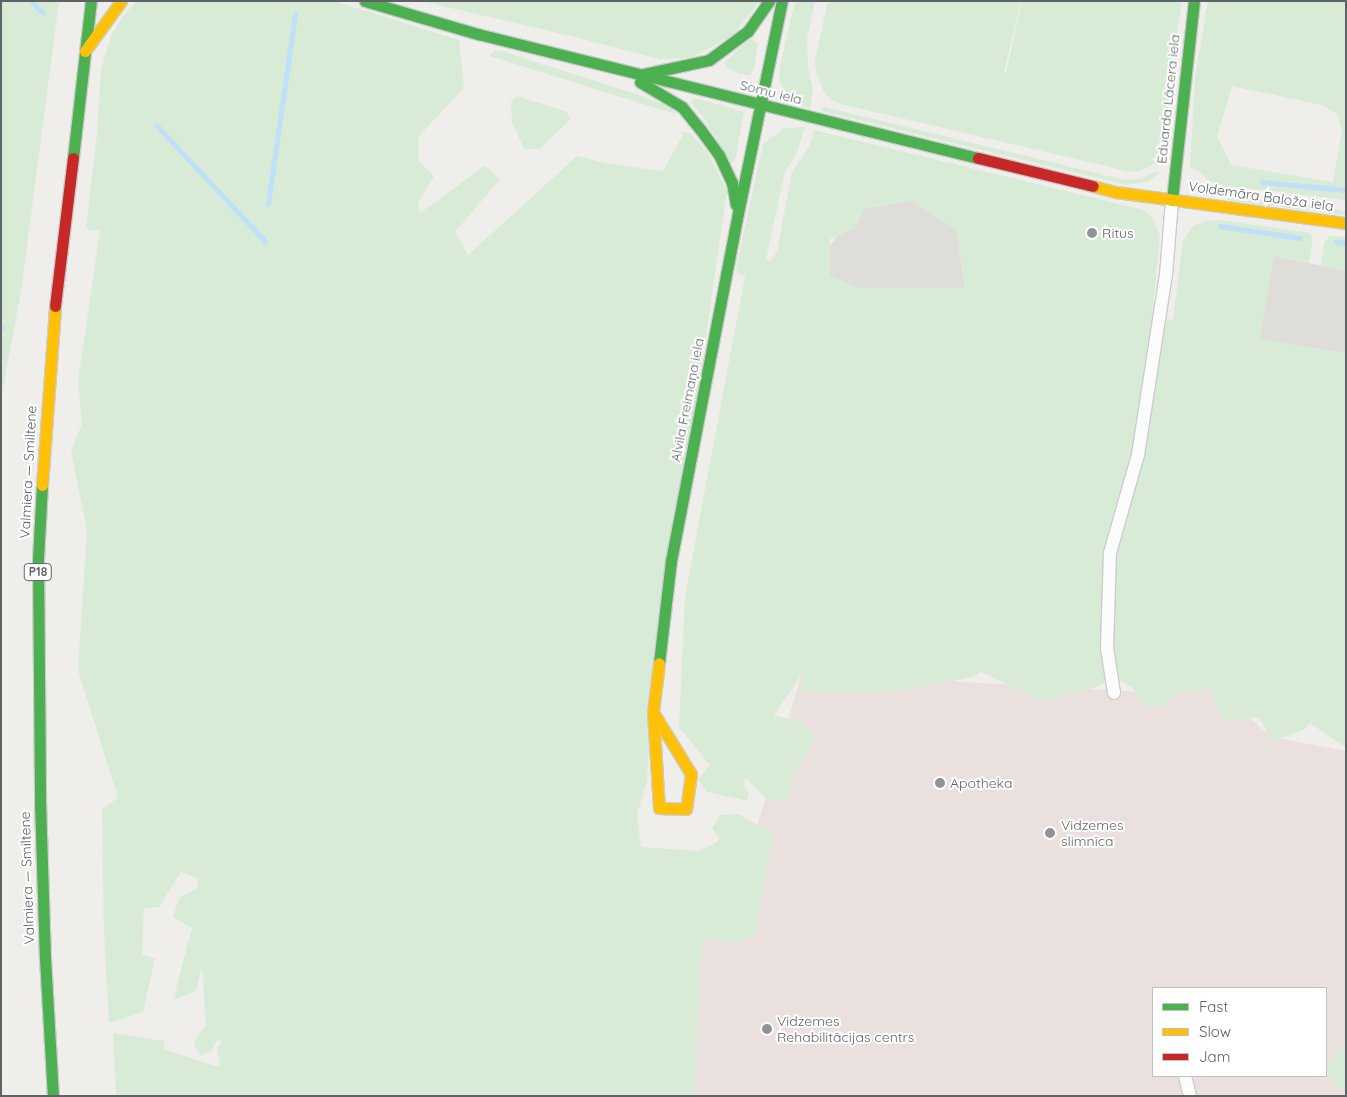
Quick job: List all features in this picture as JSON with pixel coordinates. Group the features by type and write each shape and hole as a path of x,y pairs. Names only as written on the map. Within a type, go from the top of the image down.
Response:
{"main road":[{"name":"Valmiera — Smiltene","path":"53,1096 45,958 40,801 38,560 44,443 53,328 91,1"},
{"path":"85,51 122,1"},
{"name":"Somu iela","path":"365,1 478,34 587,60 640,75 1116,192 1172,200"},
{"path":"640,75 709,60 748,31 769,1"},
{"name":"Alvila Freimaņa iela","path":"653,712 691,774 686,809 659,808 653,712 671,561 738,214 782,1"},
{"name":"Eduarda Lācera iela","path":"1172,200 1194,1"},
{"path":"587,60 655,89 682,107 719,155 732,183 738,214"},
{"name":"Voldemāra Baloža iela","path":"1172,200 1346,223"}],"street":[{"path":"1114,693 1107,648 1110,553 1138,455 1166,275 1172,200"},
{"path":"1185,1077 1190,1096"}],"shaded area":[{"path":"910,201 956,229 966,291 883,347 814,268 856,210"},
{"path":"1274,256 1346,271 1346,405 1257,364 1261,323"},
{"name":"Vidzemes slimnīca","path":"802,673 1177,694 1211,687 1272,737 1346,751 1346,1096 695,1096 701,951 706,939 731,916"}],"green space":[{"path":"1,1 59,1 21,292 1,398"},
{"path":"137,1 334,1 459,40 464,88 419,136 418,160 434,176 418,203 420,213 485,166 500,179 455,232 468,255 577,156 609,164 663,171 683,135 681,132 690,133 708,153 727,191 651,711 647,781 637,814 641,847 699,851 718,842 719,837 712,828 720,815 738,814 773,833 755,935 740,942 706,939 701,951 695,1096 116,1096 113,1033 164,1041 164,1049 215,1066 220,1065 217,1048 222,1041 217,1040 211,1051 201,1056 194,1045 197,1036 206,1026 202,967 196,991 173,1000 192,928 173,917 179,898 198,888 197,878 181,872 159,907 144,908 142,954 155,959 143,1012 109,1023 104,933 102,809 118,798 78,670 87,529 71,452 82,423 78,380 100,231 86,229 97,134 101,70 111,36 123,16"},
{"path":"421,1 760,1 733,35 691,58 659,59"},
{"path":"795,1 815,1 807,39 808,66 813,91 810,109 797,104 786,94 779,80 780,66"},
{"path":"828,1 1021,1 1004,72 1006,73 1022,1 1182,1 1171,72 1162,164 1154,164 1137,172 1127,171 841,104 830,99 823,90 816,71 815,60"},
{"path":"1208,1 1346,1 1346,200 1227,186 1209,181 1199,171 1190,168 1195,78","holes":["1232,86 1322,105 1337,114 1342,130 1333,182 1231,165 1217,136"]},
{"path":"750,39 758,43 754,69 750,75 740,74 726,67 724,63"},
{"path":"494,50 636,94 670,107 676,113 490,56"},
{"path":"517,96 567,112 570,120 539,149 524,149 512,122 511,102"},
{"path":"695,98 744,112 735,161 731,163 702,115 690,102"},
{"path":"824,107 1125,180 1141,179 1160,172 1149,181 1126,185 821,111"},
{"path":"805,127 797,153 785,171 766,260 770,262 777,251 792,172 809,147 814,130 1144,210 1154,220 1160,236 1152,317 1173,320 1183,241 1194,225 1207,221 1221,220 1310,233 1313,239 1309,263 1274,256 1260,339 1346,353 1346,748 1310,723 1303,730 1272,742 1259,717 1223,722 1210,687 1177,694 1162,708 1146,706 1131,686 1114,678 1096,687 1042,701 981,672 973,677 901,691 803,692 802,674 774,715 801,722 816,738 794,772 788,798 773,802 764,797 746,778 743,784 749,793 747,801 707,792 698,779 710,765 679,727 685,596 745,276 738,274 736,268 763,144 784,128","holes":["910,201 956,229 966,288 858,288 830,275 830,239 855,228 865,208"]},
{"path":"1229,195 1346,211 1346,215 1227,200"},
{"path":"1329,236 1346,237 1346,271 1321,266 1324,243"},
{"path":"1346,1042 1346,1090 1335,1084 1327,1067"}],"waterway":[{"path":"31,1 42,12"},
{"path":"268,204 295,14"},
{"path":"157,126 265,241"},
{"path":"1262,182 1346,190"},
{"path":"1220,226 1300,238"},
{"path":"1336,242 1346,243"}],"traffic: fast":[{"path":"73,158 91,1"},
{"path":"365,1 478,34 978,158"},
{"path":"644,74 709,60 748,31 769,1"},
{"path":"659,663 671,561 738,213 782,1"},
{"path":"1172,200 1194,1"},
{"path":"640,82 682,107 700,129 719,155 732,183 736,205"},
{"path":"42,485 38,560 40,801 45,958 53,1096"}],"traffic: slow":[{"path":"85,51 121,1"},
{"path":"1093,186 1116,192 1346,223"},
{"path":"42,485 55,306"},
{"path":"653,712 691,774 686,809 659,808 653,712 659,663"}],"traffic: jam":[{"path":"55,306 73,158"},
{"path":"978,158 1093,186"}],"place":[{"name":"Ritus","path":"1092,233"},
{"name":"Apotheka","path":"940,783"},
{"name":"Vidzemes slimnīca","path":"1050,833"},
{"name":"Vidzemes Rehabilitācijas centrs","path":"767,1029"}]}
